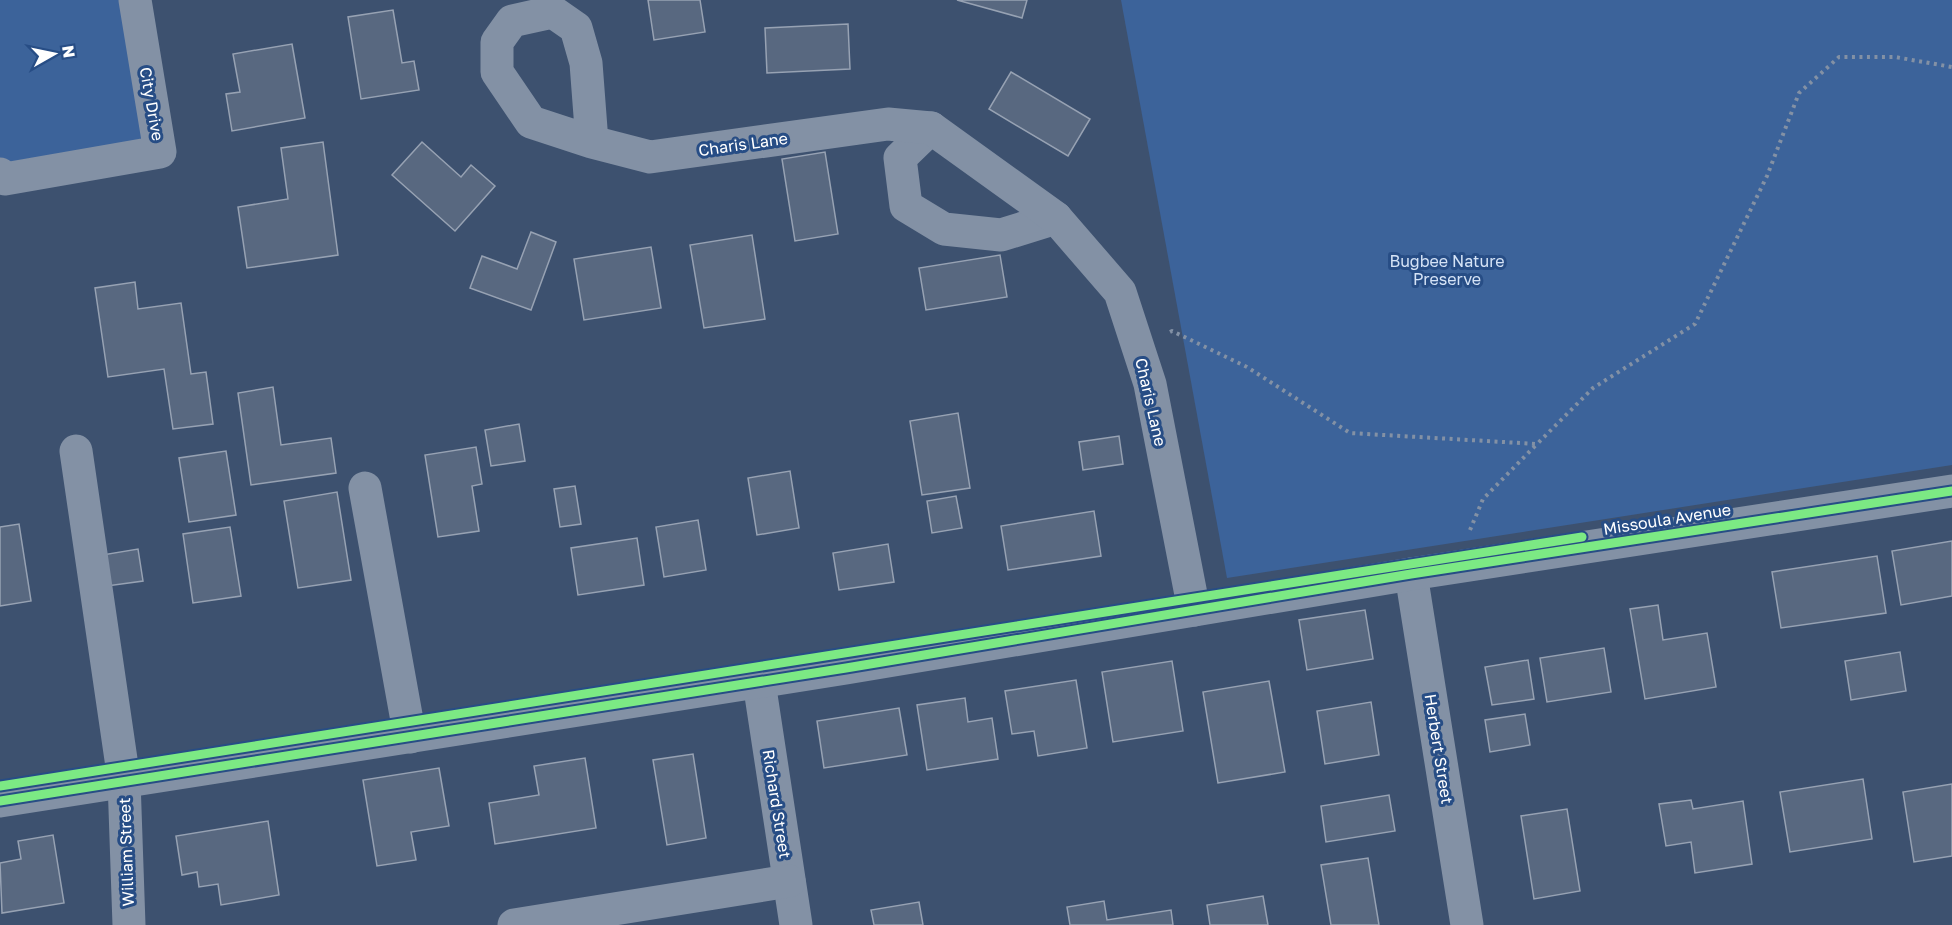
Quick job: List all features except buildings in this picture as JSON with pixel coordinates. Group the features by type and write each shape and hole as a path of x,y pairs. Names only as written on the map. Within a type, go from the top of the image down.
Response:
{"street":[{"name":"City Drive","path":"0,174 5,179 160,152 135,0"},
{"name":"Charis Lane","path":"591,142 650,157 888,124 931,128 1056,218 1120,292 1150,384 1194,610"},
{"path":"931,128 900,158 906,206 944,229 1001,235 1056,218"},
{"name":"William Street","path":"76,451 124,780 129,925"},
{"path":"365,488 410,736"},
{"name":"Missoula Avenue","path":"0,801 759,682 1411,574 1952,491"},
{"name":"Herbert Street","path":"1411,574 1467,925"},
{"name":"Richard Street","path":"759,682 796,925"},
{"path":"514,925 789,881"}],"path":[{"path":"1467,537 1483,499 1593,388 1695,324 1767,176 1799,93 1839,57 1895,57 1952,67"},
{"path":"1136,339 1172,332 1247,367 1350,433 1537,444"}],"green space":[{"path":"0,0 135,0 160,152 0,174"},
{"name":"Bugbee Nature Preserve","path":"1121,0 1952,0 1952,465 1227,578"}],"cycle path":[{"path":"0,801 846,668 1411,574 1952,491"},
{"path":"0,786 1582,537"}]}
